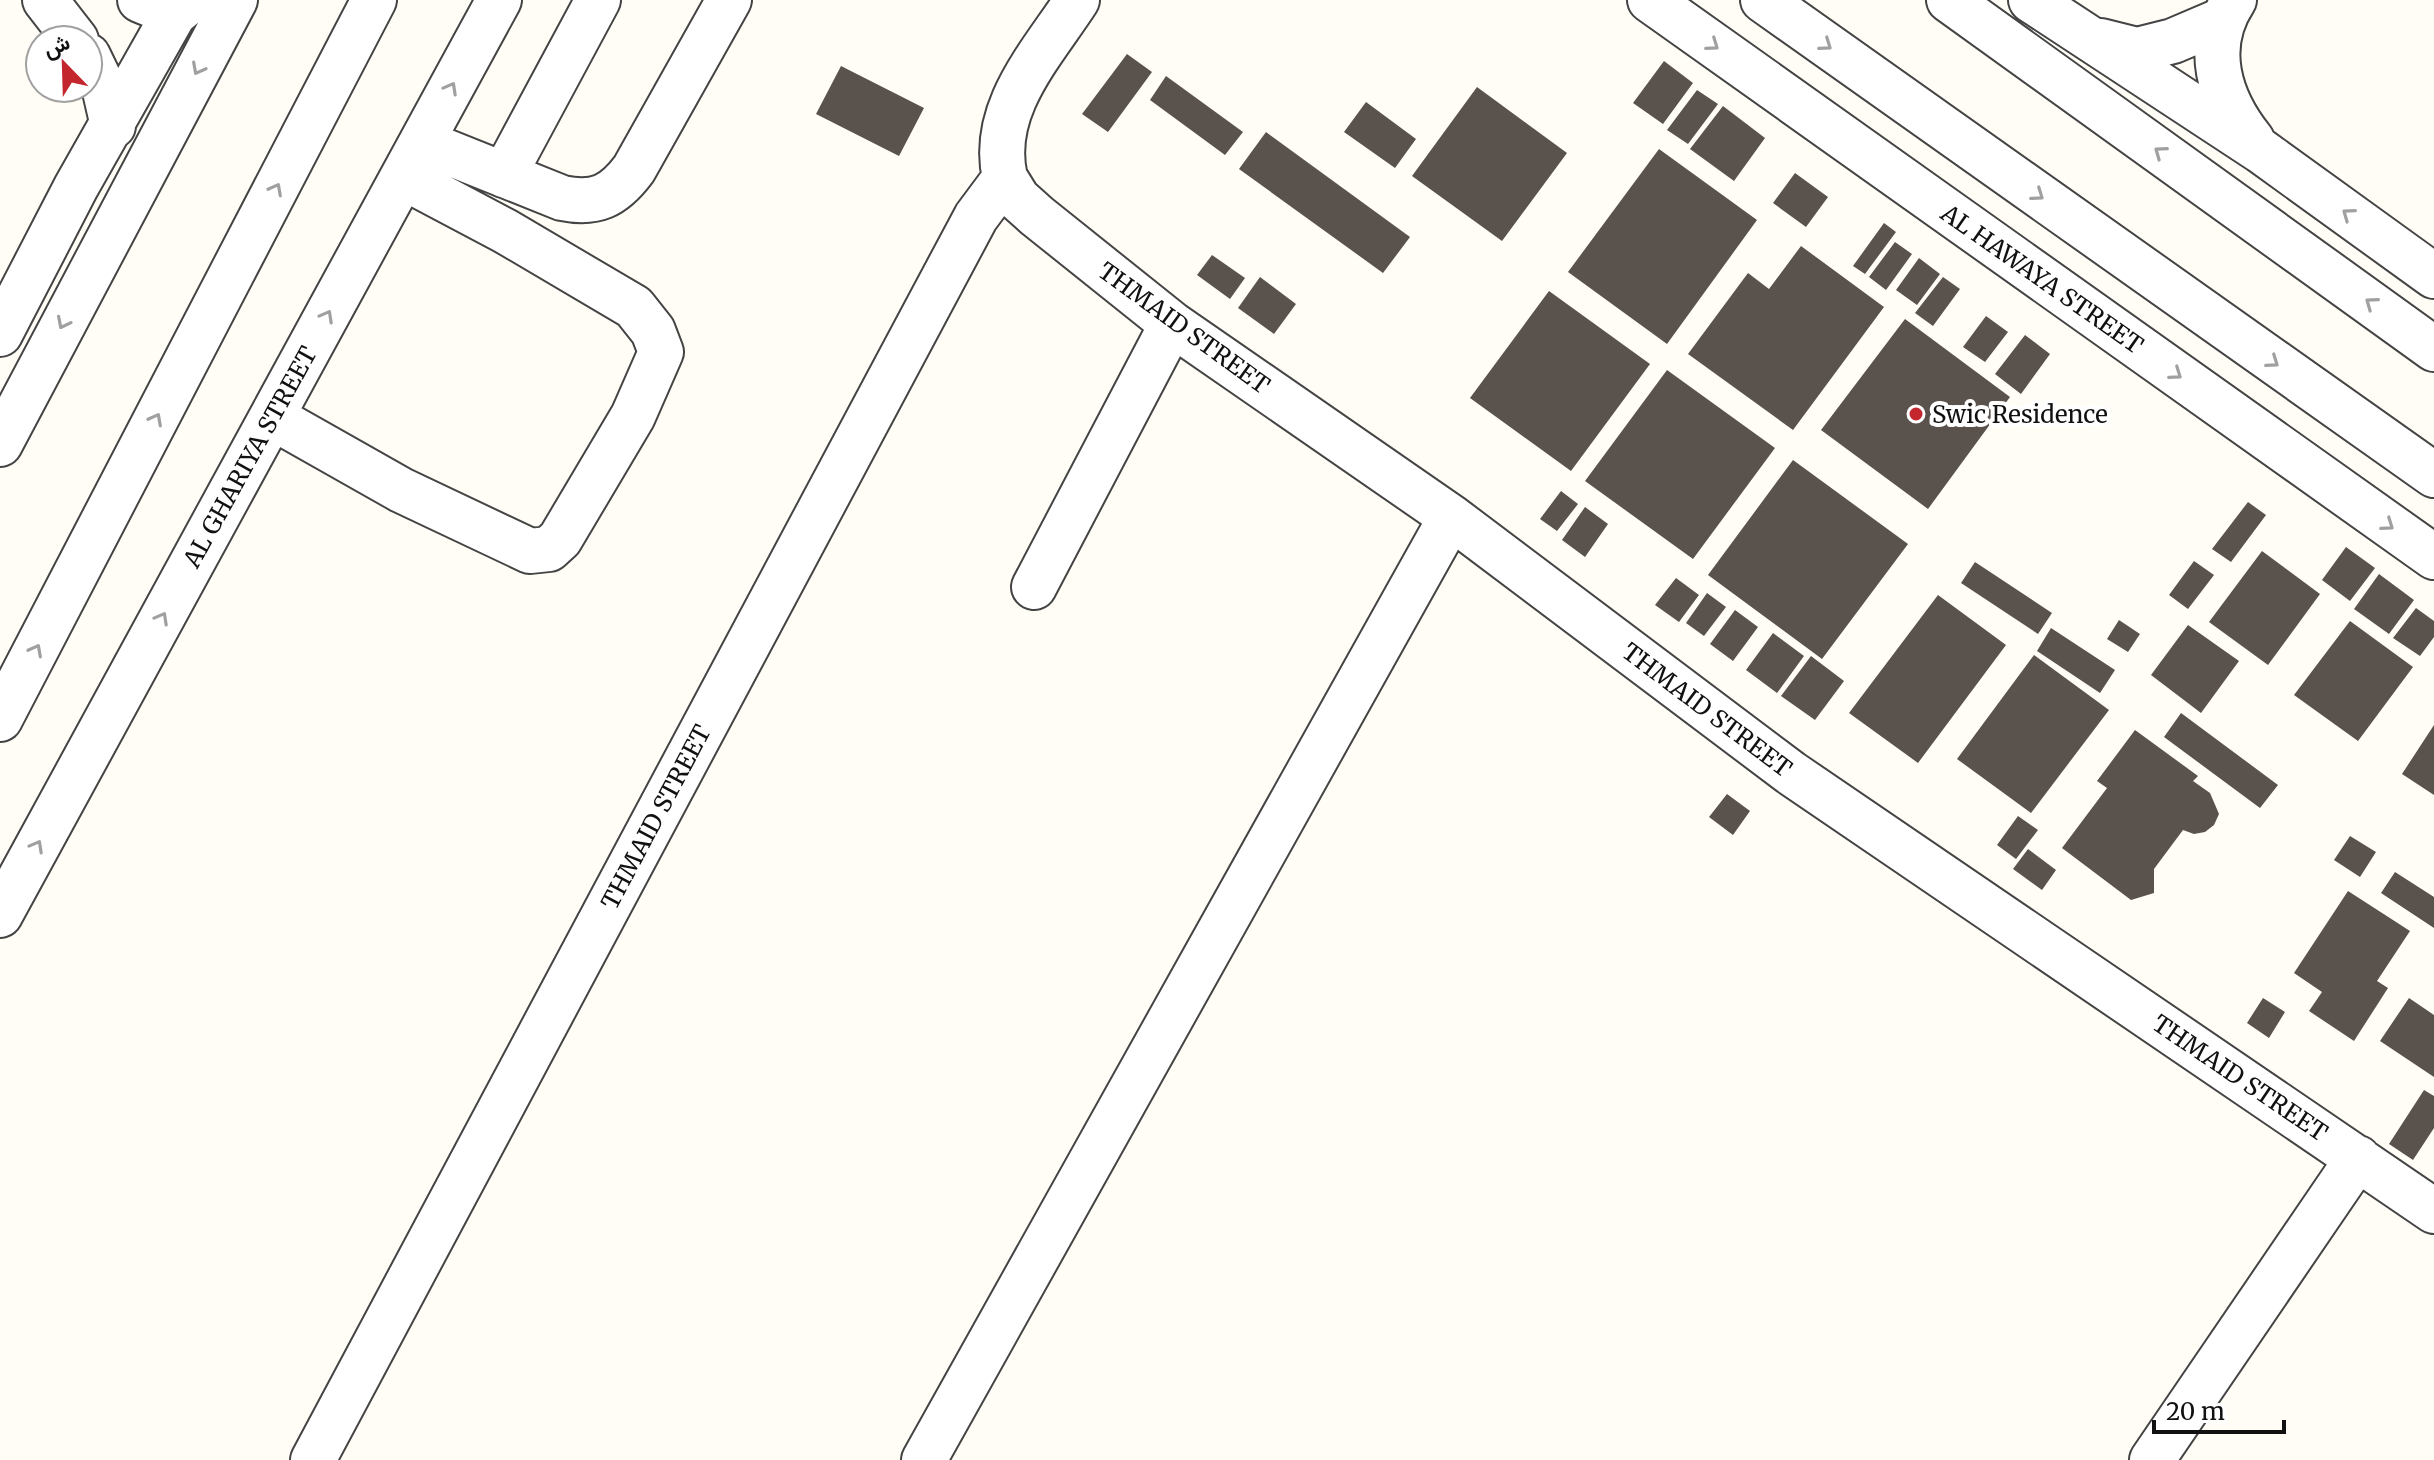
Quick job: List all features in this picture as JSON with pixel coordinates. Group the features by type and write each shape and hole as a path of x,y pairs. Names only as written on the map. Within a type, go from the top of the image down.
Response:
{"street":[{"path":"45,0 64,24"},
{"path":"0,444 235,0"},
{"path":"329,87 352,0"},
{"path":"0,719 374,0"},
{"name":"AL GHARIYA STREET","path":"0,915 499,0"},
{"path":"504,175 598,0"},
{"path":"412,159 504,175 583,203 604,199 622,186 729,0"},
{"path":"1005,178 1001,134 1006,115 1016,94 1077,0"},
{"name":"AL HAWAYA STREET","path":"1650,0 2434,557"},
{"path":"1763,0 2434,475"},
{"path":"1949,0 2434,349"},
{"path":"2031,0 2095,39 2261,151 2434,276"},
{"path":"0,334 76,187 113,126 168,5"},
{"path":"2095,39 2137,50 2173,41 2227,10"},
{"path":"2227,10 2218,74 2232,115 2261,151"},
{"path":"104,89 113,126"},
{"path":"272,417 401,490 530,551 549,549 560,539 633,416 661,352 653,331 634,307 505,231 412,159"},
{"name":"THMAID STREET","path":"313,1460 976,217 1005,178 1018,199 1037,216 1172,324 1451,517 1791,773 2434,1211"},
{"path":"76,187 91,267"},
{"path":"1034,587 1172,324"},
{"path":"924,1460 1451,517"},
{"path":"2152,1460 2358,1158"}],"building":[{"path":"1127,54 1152,72 1108,132 1082,114"},
{"path":"1664,61 1693,83 1663,124 1633,103"},
{"path":"841,66 924,108 899,156 816,114"},
{"path":"1166,76 1243,132 1225,155 1150,100"},
{"path":"1477,87 1567,153 1502,241 1412,176"},
{"path":"1697,90 1718,104 1688,144 1667,130"},
{"path":"1366,102 1416,139 1395,168 1344,132"},
{"path":"1723,106 1765,138 1734,181 1690,149"},
{"path":"1266,132 1410,237 1383,273 1239,169"},
{"path":"1659,149 1757,220 1667,344 1568,272"},
{"path":"1795,173 1828,197 1806,227 1773,203"},
{"path":"1884,223 1896,232 1865,274 1853,266"},
{"path":"1895,242 1912,254 1886,290 1869,277"},
{"path":"1801,246 1884,307 1793,430 1688,354 1748,273 1769,289"},
{"path":"1212,255 1245,278 1230,299 1197,275"},
{"path":"1919,258 1940,274 1917,305 1896,290"},
{"path":"1260,277 1296,304 1274,334 1238,308"},
{"path":"1943,277 1960,289 1933,326 1915,313"},
{"path":"1549,291 1650,364 1571,471 1470,398"},
{"path":"1986,316 2008,332 1985,362 1963,347"},
{"name":"Swic Residence","path":"1905,319 2010,397 1928,509 1821,430"},
{"path":"2025,335 2050,354 2021,394 1995,374"},
{"path":"1667,370 1775,448 1693,559 1585,481"},
{"path":"1793,460 1908,544 1822,659 1708,575"},
{"path":"1561,491 1578,504 1557,531 1540,519"},
{"path":"2248,502 2266,515 2231,562 2212,549"},
{"path":"1585,507 1608,524 1585,557 1562,540"},
{"path":"2346,547 2375,568 2350,601 2322,580"},
{"path":"2262,551 2320,594 2268,665 2209,622"},
{"path":"2194,561 2214,575 2188,609 2169,595"},
{"path":"1975,562 2052,613 2038,634 1961,583"},
{"path":"2379,574 2414,600 2389,634 2354,609"},
{"path":"1676,578 1699,595 1679,622 1655,605"},
{"path":"1707,593 1726,607 1704,636 1686,623"},
{"path":"1938,595 2006,645 1918,763 1849,713"},
{"path":"2416,608 2434,621 2434,637 2420,656 2393,638"},
{"path":"1735,610 1758,627 1733,661 1710,644"},
{"path":"2119,620 2140,634 2128,652 2107,639"},
{"path":"2350,621 2413,667 2358,741 2294,695"},
{"path":"2188,625 2239,661 2201,713 2151,675"},
{"path":"2051,628 2115,670 2100,693 2037,651"},
{"path":"1773,633 1804,656 1777,693 1746,670"},
{"path":"2034,655 2109,710 2031,813 1957,759"},
{"path":"1811,656 1844,681 1815,720 1781,696"},
{"path":"2181,713 2278,785 2260,808 2164,737"},
{"path":"2434,725 2434,795 2402,774"},
{"path":"2135,730 2198,776 2193,781 2210,793 2219,814 2214,825 2205,832 2194,834 2183,830 2154,869 2154,893 2131,900 2062,848 2107,788 2097,781"},
{"path":"1727,794 1750,811 1733,835 1709,817"},
{"path":"2018,816 2038,830 2016,859 1997,845"},
{"path":"2350,836 2376,852 2360,877 2334,860"},
{"path":"2028,849 2056,870 2042,890 2013,869"},
{"path":"2395,872 2434,897 2434,928 2381,893"},
{"path":"2348,891 2410,931 2377,981 2388,988 2354,1041 2309,1011 2322,992 2294,973"},
{"path":"2263,998 2285,1012 2269,1038 2247,1023"},
{"path":"2409,998 2434,1015 2434,1077 2380,1041"},
{"path":"2424,1090 2434,1096 2434,1128 2413,1160 2389,1144"}],"place":[{"name":"Swic Residence","path":"1916,414"}]}
